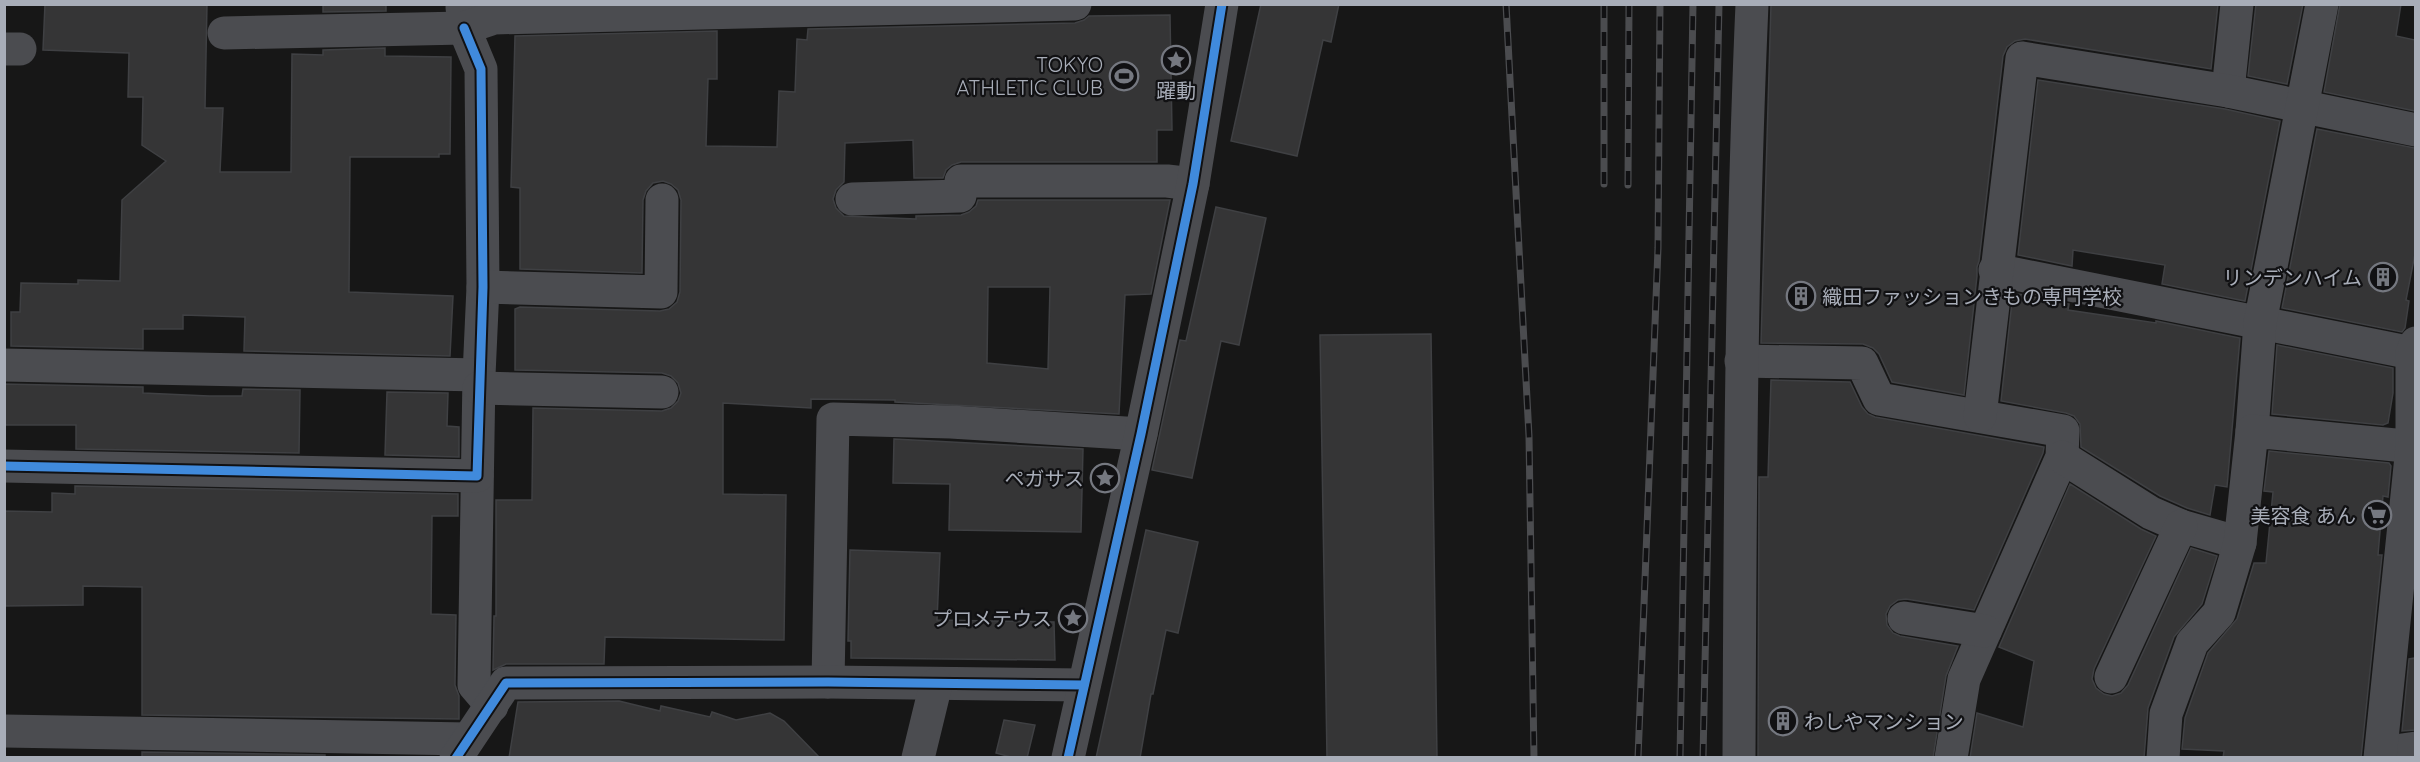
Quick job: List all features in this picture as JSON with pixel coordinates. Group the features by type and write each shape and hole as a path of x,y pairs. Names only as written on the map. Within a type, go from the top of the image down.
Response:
{"street":[{"path":"224,33 463,16 494,18 1075,4"},
{"path":"1068,758 1132,433 1193,184 1222,4"},
{"path":"1739,758 1743,194 1752,4"},
{"path":"2228,91 2237,4"},
{"path":"2163,758 2166,714 2192,643 2219,613 2240,543 2252,431 2260,323 2322,4"},
{"path":"463,16 480,69 483,287 479,381 474,685 492,706"},
{"path":"1980,416 1995,270 2022,58 2228,91 2415,130"},
{"path":"852,199 960,196 961,181 1167,181 1193,184"},
{"path":"483,287 661,292 662,200"},
{"path":"1995,270 2260,323 2414,348 2414,447 2381,755 2415,748"},
{"path":"1741,361 1862,363 1879,399 2063,431 2062,457 1964,679 1951,758"},
{"path":"4,365 479,381 662,392"},
{"path":"828,682 832,419 951,422 1132,433"},
{"path":"2252,431 2414,447"},
{"path":"2062,457 2151,513 2181,526 2240,543"},
{"path":"4,466 477,476"},
{"path":"2111,677 2181,526"},
{"path":"1904,618 1985,631"},
{"path":"4,731 134,745 462,748 506,683 828,682 1084,685"},
{"path":"918,758 936,684"}],"building":[{"path":"45,4 207,4 205,108 223,108 220,172 291,172 292,54 323,55 323,50 385,48 385,56 451,57 450,154 439,154 439,157 350,157 349,292 453,296 450,356 244,351 245,317 183,315 183,329 143,329 143,349 11,346 11,312 20,312 21,283 78,284 78,280 120,281 122,200 166,161 142,145 143,97 128,97 129,53 43,50"},
{"path":"323,4 386,4 386,11 323,12"},
{"path":"1261,4 1339,4 1331,42 1323,40 1297,156 1231,141"},
{"path":"1771,4 2218,4 2211,69 2025,39 2015,41 2007,47 2003,56 1964,395 1892,382 1879,354 1873,348 1863,344 1761,343"},
{"path":"2256,4 2303,4 2287,84 2248,76"},
{"path":"2340,4 2401,4 2396,36 2415,40 2415,111 2324,92"},
{"path":"1170,15 1172,130 1157,130 1157,162 961,162 946,170 943,178 914,178 913,140 845,143 844,182 836,190 833,199 836,208 844,216 916,219 916,216 961,215 976,206 978,200 1170,200 1151,294 1125,295 1119,414 895,402 895,400 811,399 811,408 723,403 723,494 786,495 784,640 605,637 604,664 506,664 493,670 494,616 496,616 496,500 532,500 533,408 662,411 671,408 678,401 681,393 678,383 671,376 662,373 515,370 515,309 520,307 660,311 669,309 677,302 680,292 681,200 678,190 663,181 653,183 646,191 643,200 642,273 520,269 520,188 511,187 515,36 717,31 717,79 708,79 706,146 777,147 779,91 795,92 797,39 807,40 808,29 1075,23 1089,16","holes":["988,287 1050,287 1048,369 987,363"]},
{"path":"2038,80 2225,109 2280,121 2245,301 2162,284 2165,265 2073,250 2072,266 2018,255"},
{"path":"2317,129 2415,148 2415,254 2406,300 2409,301 2405,328 2402,332 2282,308"},
{"path":"1216,207 1266,218 1239,345 1221,341 1192,478 1152,470 1180,340 1186,341"},
{"path":"2013,293 2069,304 2068,310 2156,323 2156,321 2240,338 2227,487 2215,485 2210,515 2160,496 2081,447 2080,424 2074,416 2001,401"},
{"path":"1431,334 1437,758 1327,758 1320,335"},
{"path":"2277,345 2393,368 2393,393 2388,423 2383,425 2272,414"},
{"path":"1771,380 1850,382 1862,407 1868,414 1875,417 2044,447 1974,610 1906,599 1898,600 1890,606 1886,614 1887,625 1893,633 1958,646 1946,676 1933,758 1758,758 1759,477 1768,477"},
{"path":"4,384 143,387 143,393 209,396 242,396 243,389 300,390 299,453 76,449 76,425 4,425"},
{"path":"387,392 448,393 447,426 459,427 459,457 385,455"},
{"path":"894,439 1083,449 1081,532 949,530 950,484 893,483"},
{"path":"2269,451 2389,463 2391,466 2388,497 2383,496 2378,555 2382,555 2361,758 2223,758 2224,751 2182,749 2185,718 2208,653 2237,619 2254,563 2266,563 2273,492 2264,491"},
{"path":"2070,484 2156,536 2094,669 2092,679 2096,688 2112,696 2121,693 2128,685 2191,548 2217,556 2202,604 2174,637 2148,708 2144,758 1970,758 1977,713 2023,727 2034,661 1999,647"},
{"path":"75,486 458,494 458,516 432,516 431,614 456,615 455,685 459,696 459,719 142,715 142,587 83,586 83,605 4,606 4,511 52,512 52,493 75,494"},
{"path":"1146,530 1198,542 1178,633 1166,630 1153,694 1151,694 1140,758 1096,758"},
{"path":"850,550 940,553 937,620 1054,622 1055,660 851,658 851,641 848,641"},
{"path":"2415,658 2415,730 2402,731 2409,659"},
{"path":"619,701 660,711 661,706 710,717 712,712 736,720 770,713 784,721 820,758 509,758 518,702"},
{"path":"1004,720 1035,725 1027,758 1014,758 996,753"},
{"path":"142,752 325,755 325,758 142,758"}],"railway":[{"path":"1506,4 1529,436 1534,758"},
{"path":"1604,4 1604,184"},
{"path":"1628,185 1629,4"},
{"path":"1638,758 1658,248 1660,4"},
{"path":"1680,758 1693,4"},
{"path":"1703,758 1719,4"}],"cycle path":[{"path":"1068,758 1141,434 1193,184 1222,4"},
{"path":"4,466 477,476 483,287 481,69 464,28"},
{"path":"456,758 506,683 828,682 1084,685"}],"place":[{"name":"躍動","path":"1176,60"},
{"name":"TOKYO ATHLETIC CLUB","path":"1124,76"},
{"name":"リンデンハイム","path":"2383,277"},
{"name":"織田ファッションきもの専門学校","path":"1801,296"},
{"name":"ペガサス","path":"1105,478"},
{"name":"美容食 あん","path":"2377,515"},
{"name":"プロメテウス","path":"1073,618"},
{"name":"わしやマンション","path":"1783,721"}]}
